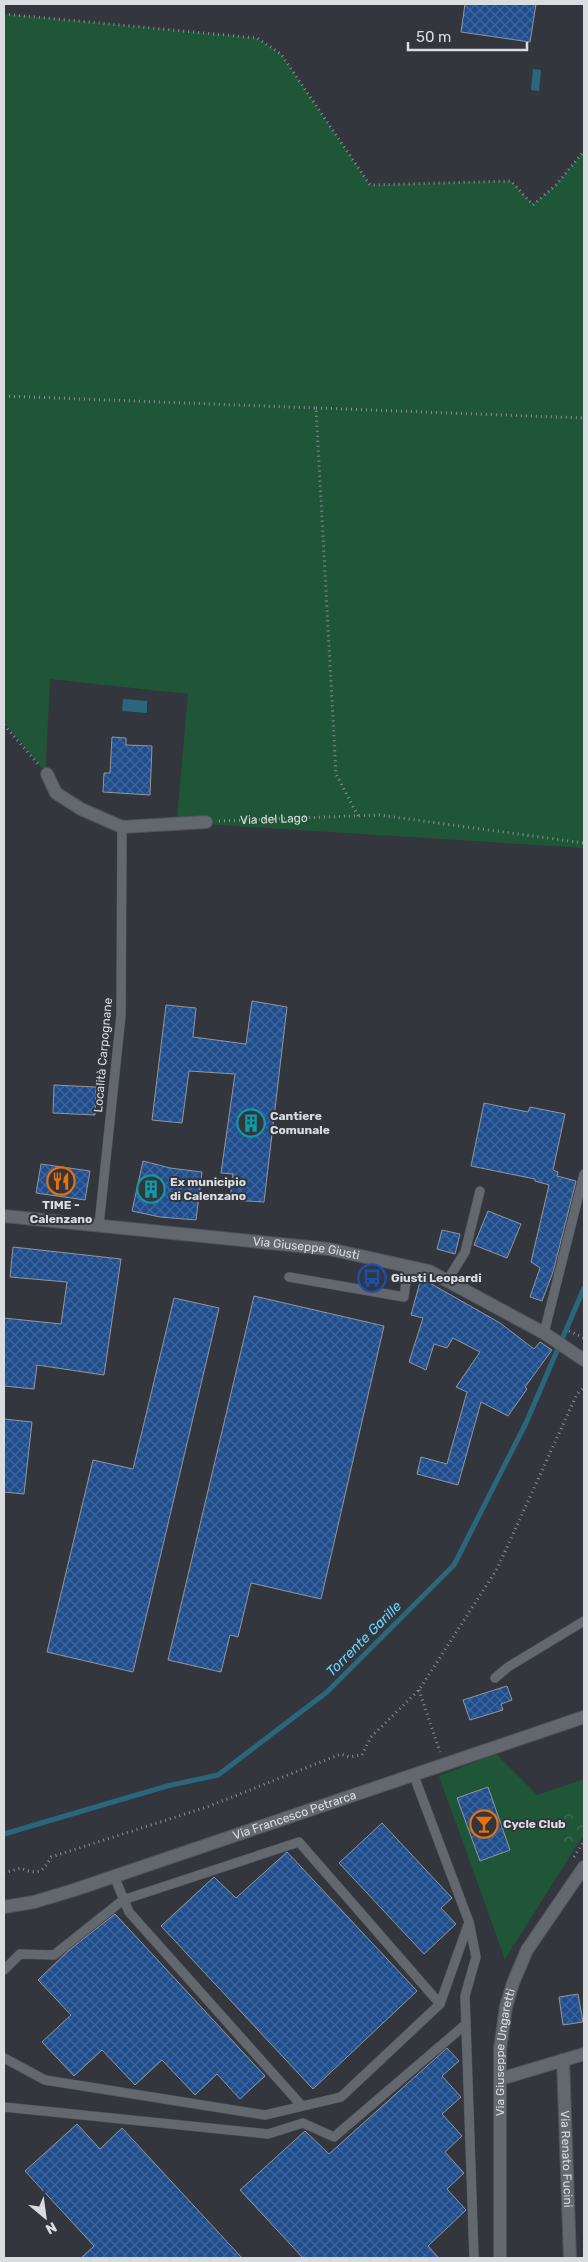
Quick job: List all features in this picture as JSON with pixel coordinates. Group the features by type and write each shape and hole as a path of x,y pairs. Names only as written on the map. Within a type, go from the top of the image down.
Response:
{"street":[{"path":"47,774 56,793 81,809 122,827 206,822"},
{"name":"Via Giuseppe Giusti","path":"4,1216 330,1249 429,1271 549,1336 584,1359"},
{"name":"Via Francesco Petrarca","path":"4,1907 34,1902 114,1876 584,1717"},
{"name":"Via Giuseppe Ungaretti","path":"500,2258 498,2230 500,2049 506,2007 519,1967 527,1950 584,1867"},
{"path":"500,2079 584,2054"},
{"name":"Via Renato Fucini","path":"563,2060 570,2258"}],"lane":[{"name":"Località Carpognane","path":"99,1225 121,1015 122,827"},
{"path":"549,1336 584,1174"},
{"path":"448,1281 465,1252 480,1191"},
{"path":"289,1277 404,1297 408,1266"},
{"path":"495,1678 508,1667 584,1621"},
{"path":"414,1776 469,1922 476,1957 465,1996 474,2258"},
{"path":"4,1970 20,1954 54,1954 123,1900 299,1842 440,2004"},
{"path":"114,1876 129,1912 302,2106"},
{"path":"4,2058 45,2080 265,2115 341,2097 440,2004 469,1922"},
{"path":"4,2107 268,2134 303,2123 334,2137 466,2024"}],"path":[{"path":"4,14 257,38 281,54 370,185 511,181 533,205 556,186 584,151"},
{"path":"4,396 584,418"},
{"path":"316,408 336,774 358,816"},
{"path":"4,725 47,774"},
{"name":"Via del Lago","path":"206,822 379,815 584,843"},
{"path":"4,1873 21,1868 32,1873 39,1873 46,1868 51,1858 207,1807 340,1754 349,1757 362,1755 370,1737 419,1690 497,1568 577,1394 584,1388"},
{"path":"419,1690 444,1765"}],"green space":[{"path":"4,14 257,38 281,54 370,185 511,181 533,204 556,185 584,151 584,848 188,823 177,819 188,694 50,679 47,774 4,722"},
{"path":"496,1754 537,1795 584,1779 584,1834 505,1959 439,1776"},
{"path":"567,1811 584,1823 584,1834 570,1854 548,1839"}],"water":[{"path":"533,69 541,70 539,91 531,90"},
{"path":"123,699 147,701 147,713 122,711"}],"building":[{"path":"465,4 536,4 530,42 461,32"},
{"path":"112,737 126,738 126,745 152,746 150,795 103,792 104,773 110,773"},
{"name":"Cantiere Comunale","path":"252,1001 287,1007 264,1202 230,1200 233,1174 221,1173 235,1074 189,1071 182,1123 152,1120 166,1005 196,1008 193,1037 246,1044"},
{"path":"54,1085 96,1087 95,1115 53,1113"},
{"path":"484,1103 528,1112 530,1107 565,1114 553,1170 558,1172 557,1176 576,1181 553,1272 542,1301 530,1297 540,1268 531,1262 549,1185 535,1181 535,1179 471,1166"},
{"path":"143,1161 170,1168 202,1172 196,1220 160,1217 132,1211"},
{"path":"41,1164 90,1171 85,1200 36,1193"},
{"path":"488,1211 521,1224 507,1258 474,1245"},
{"path":"442,1230 460,1234 455,1254 437,1249"},
{"path":"13,1247 121,1259 104,1375 37,1365 34,1389 4,1386 4,1318 61,1324 67,1282 10,1277"},
{"path":"421,1278 500,1323 534,1349 540,1342 552,1350 525,1387 527,1389 508,1416 481,1402 458,1485 417,1474 421,1457 447,1464 467,1392 456,1387 480,1352 453,1338 447,1348 434,1344 426,1370 409,1362 423,1318 411,1315"},
{"path":"254,1296 384,1326 321,1599 251,1583 238,1637 230,1635 221,1672 168,1660"},
{"path":"174,1298 219,1308 133,1672 47,1652 93,1460 133,1469"},
{"path":"4,1419 32,1422 24,1494 4,1492"},
{"path":"507,1686 512,1700 501,1704 503,1710 470,1720 463,1700"},
{"name":"Cycle Club","path":"488,1787 510,1850 480,1861 457,1798"},
{"path":"382,1823 452,1898 441,1908 456,1924 424,1954 339,1863"},
{"path":"287,1852 417,1991 313,2089 161,1926 214,1877 236,1898"},
{"path":"115,1914 265,2076 240,2099 217,2074 195,2095 162,2060 135,2085 102,2050 74,2076 42,2042 71,2015 38,1980 68,1951"},
{"path":"578,1994 583,2022 563,2025 559,1997"},
{"path":"447,2048 459,2061 442,2076 461,2097 442,2114 462,2136 445,2152 464,2173 447,2189 466,2210 428,2246 439,2258 303,2258 240,2190 305,2131 329,2154"},
{"path":"77,2124 100,2149 122,2128 242,2258 81,2258 94,2246 25,2171"}],"waterway":[{"name":"Torrente Garille","path":"4,1834 167,1786 218,1775 327,1692 454,1565 526,1423 584,1288"}],"place":[{"name":"Cantiere Comunale","path":"251,1123"},
{"name":"TIME - Calenzano","path":"61,1181"},
{"name":"Ex municipio di Calenzano","path":"151,1189"},
{"name":"Giusti Leopardi","path":"372,1278"},
{"name":"Cycle Club","path":"484,1824"}]}
